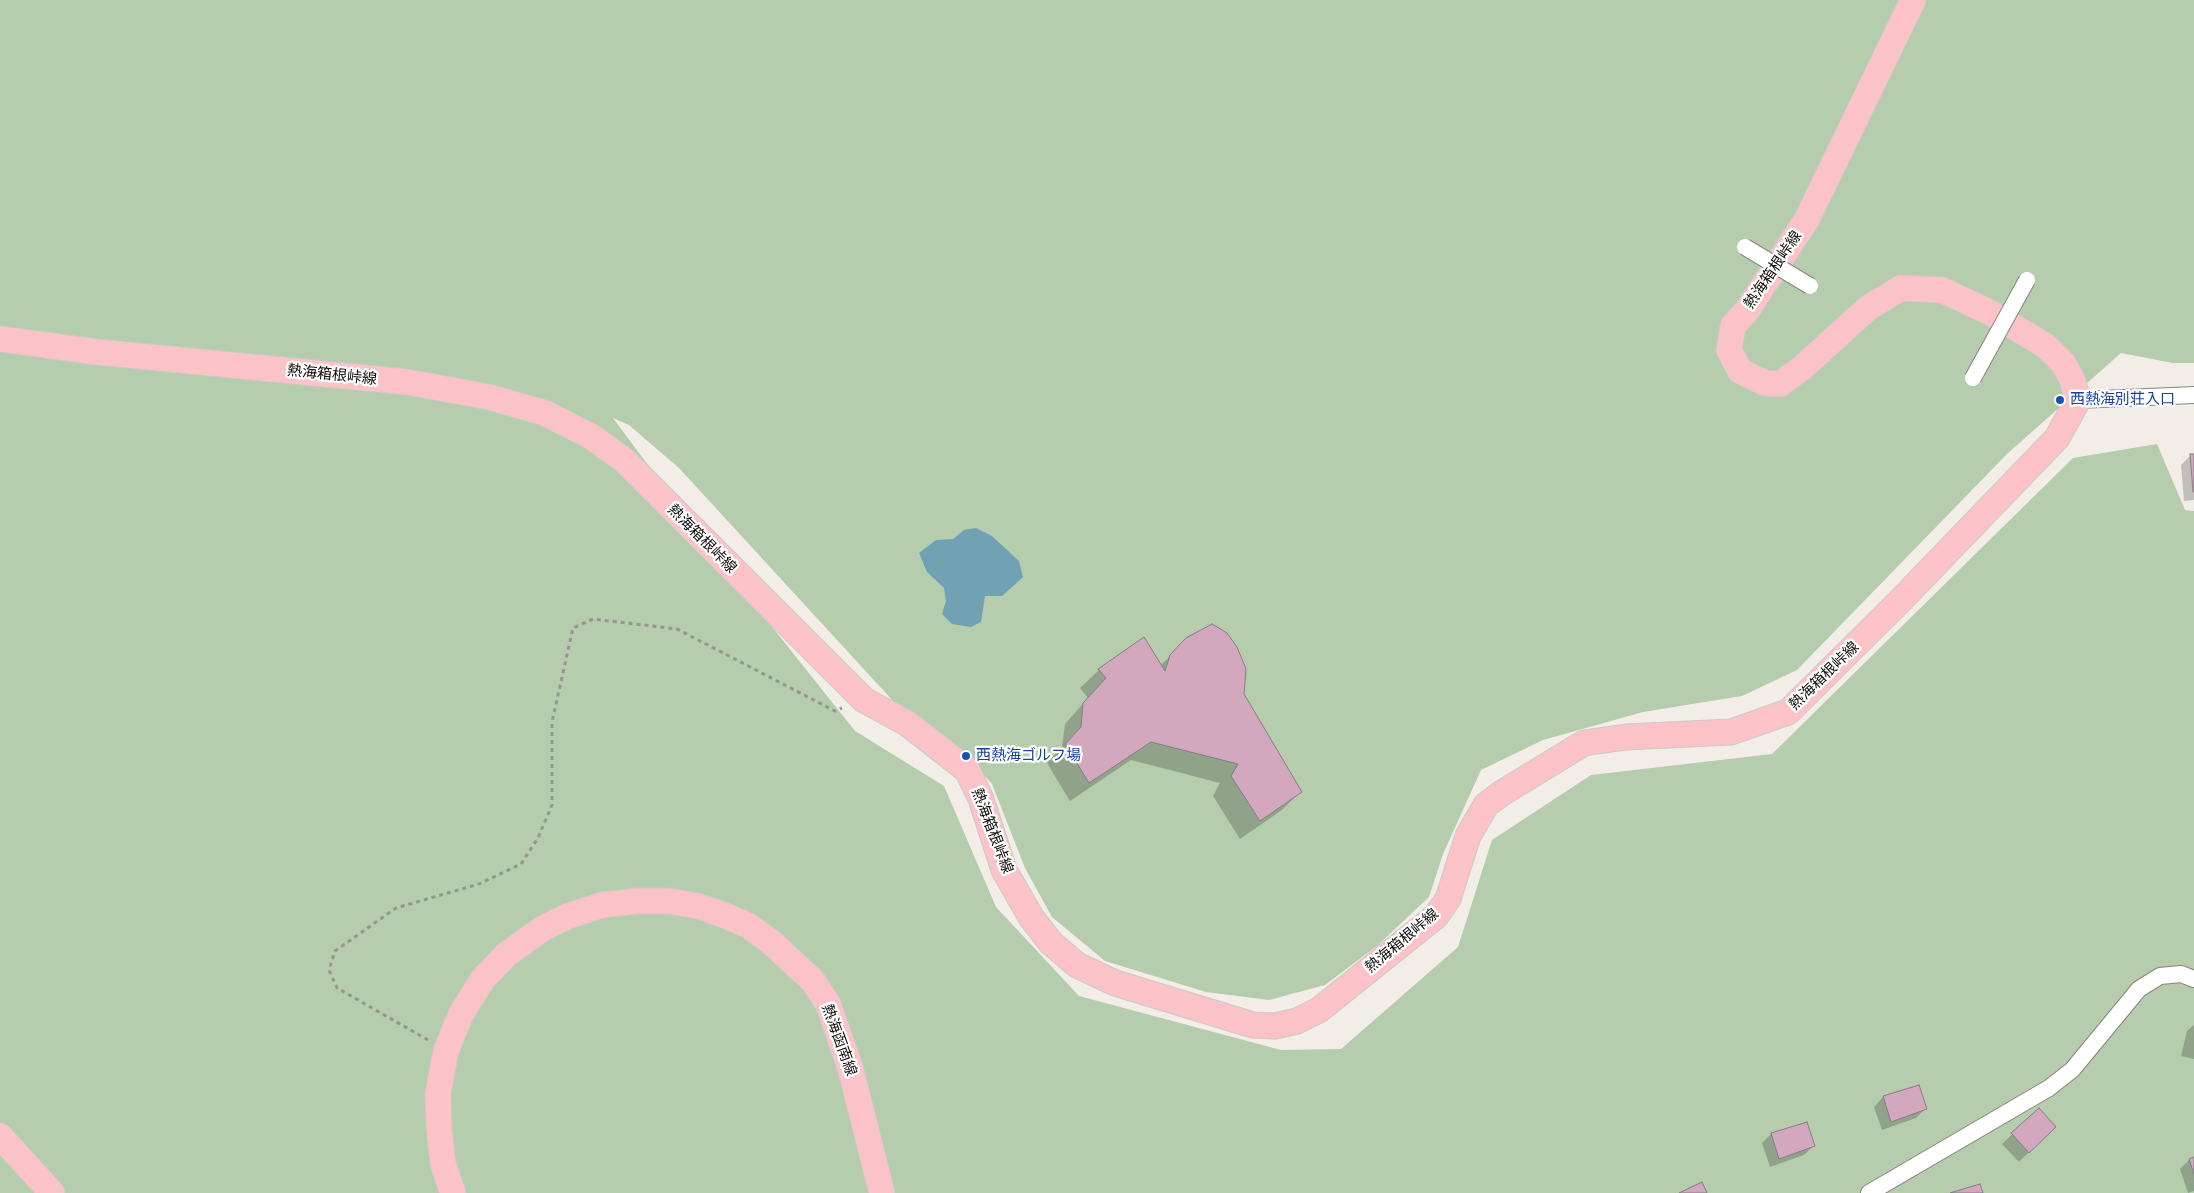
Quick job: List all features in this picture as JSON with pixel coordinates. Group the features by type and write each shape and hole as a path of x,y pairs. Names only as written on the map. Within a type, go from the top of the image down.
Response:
{"main road":[{"name":"熱海箱根峠線","path":"0,339 97,352 406,382 489,397 545,413 592,437 624,460 864,700 908,724 967,770 981,799 1004,870 1031,917 1051,943 1077,965 1115,984 1253,1025 1275,1026 1296,1021 1319,1010 1436,916 1448,899 1468,836 1486,805 1510,788 1584,743 1626,737 1732,732 1788,712 1900,601 2057,438 2078,400 2072,379 2063,363 2046,346 1990,313 1942,290 1901,288 1868,308 1802,368 1780,384 1765,383 1740,371 1729,350 1733,326 1748,309 1808,219 1912,0"},
{"name":"熱海函南線","path":"453,1193 443,1164 438,1093 446,1051 461,1014 483,979 507,954 542,929 568,916 602,906 636,901 668,901 698,906 724,914 749,926 794,961 814,981 828,1004 850,1067 882,1193"},
{"path":"0,1136 52,1193"}],"street":[{"path":"1745,247 1810,286"},
{"path":"1973,378 2027,280"},
{"path":"2078,400 2194,395"},
{"path":"1869,1193 2050,1088 2072,1070 2139,989 2160,976 2181,974 2194,979"}],"path":[{"path":"446,1051 337,988 329,970 335,950 396,908 479,884 521,864 538,838 552,804 552,722 573,628 593,619 677,629 835,711 864,700"}],"green space":[{"path":"0,0 2194,0 2194,363 2173,363 2121,353 2007,454 1797,670 1742,696 1643,712 1543,740 1481,770 1443,854 1429,897 1378,945 1325,985 1269,1000 1206,992 1105,961 1052,917 1025,868 992,784 966,756 894,702 679,468 629,425 613,418 718,559 855,731 944,786 996,907 1079,996 1281,1050 1341,1049 1458,947 1492,840 1591,775 1772,754 2073,458 2157,444 2185,510 2194,511 2194,1193 0,1193"}],"water":[{"path":"976,528 992,536 1019,561 1023,577 1002,596 985,596 981,622 971,627 952,624 942,614 946,601 944,588 927,572 919,553 936,540 953,539 964,530"}],"building":[{"path":"2190,454 2194,454 2194,492 2193,492"},
{"path":"1212,624 1227,633 1237,647 1246,669 1244,694 1302,792 1260,821 1231,776 1238,764 1151,742 1089,783 1065,744 1081,727 1083,703 1106,678 1098,669 1144,637 1165,671 1170,655 1186,638"},
{"path":"1919,1085 1927,1109 1891,1122 1883,1096"},
{"path":"2039,1108 2056,1127 2029,1153 2011,1133"},
{"path":"1807,1122 1815,1146 1779,1159 1771,1133"},
{"path":"2194,1157 2194,1174 2189,1159"},
{"path":"1702,1182 1707,1193 1679,1193"},
{"path":"1980,1184 1983,1193 1950,1193"}],"place":[{"name":"西熱海別荘入口","path":"2060,400"},
{"name":"西熱海ゴルフ場","path":"966,756"}]}
